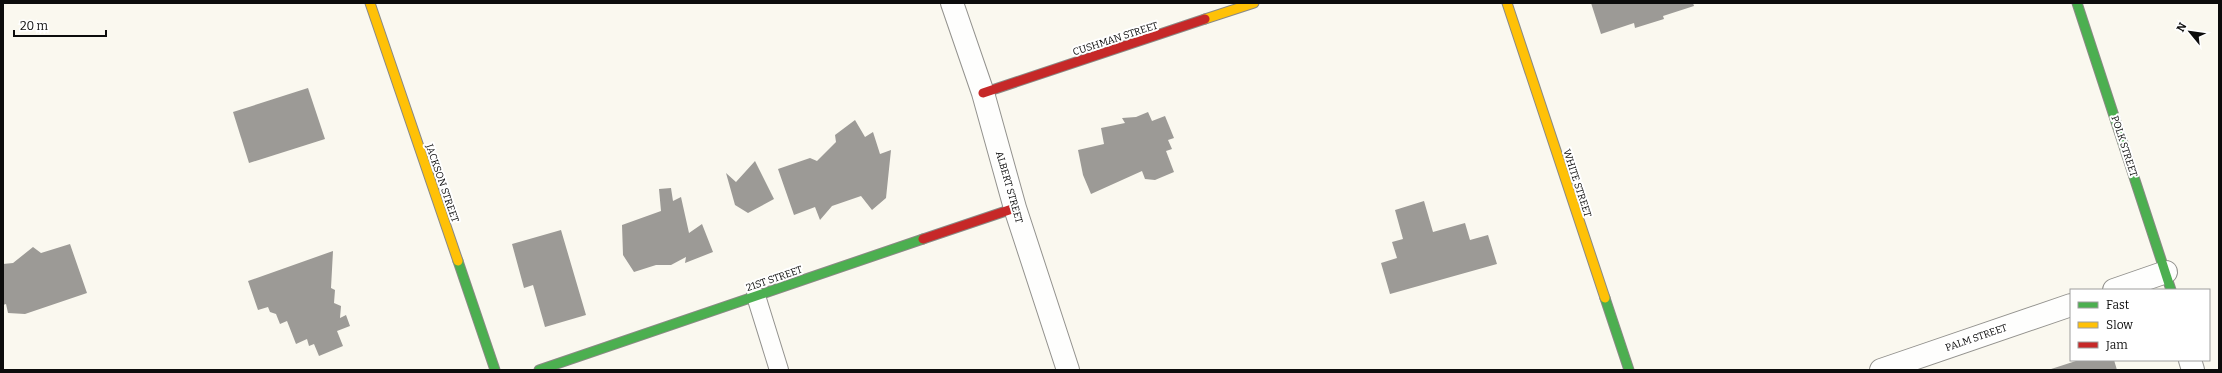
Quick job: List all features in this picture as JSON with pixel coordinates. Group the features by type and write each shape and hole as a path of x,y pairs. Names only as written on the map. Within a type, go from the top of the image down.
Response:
{"street":[{"name":"JACKSON STREET","path":"370,3 495,370"},
{"name":"ALBERT STREET","path":"952,3 983,93 1015,208 1068,370"},
{"name":"CUSHMAN STREET","path":"983,93 1254,3"},
{"name":"WHITE STREET","path":"1507,3 1629,370"},
{"name":"POLK STREET","path":"2077,3 2169,281"},
{"name":"21ST STREET","path":"539,370 1015,208"},
{"path":"2120,289 2169,281"},
{"name":"PALM STREET","path":"1881,370 2070,305"}],"lane":[{"path":"756,296 779,370"}],"building":[{"path":"1591,3 1693,3 1694,6 1663,16 1664,19 1635,28 1634,23 1601,34"},
{"path":"308,88 325,139 249,163 233,112"},
{"path":"1148,112 1152,121 1165,116 1174,138 1168,140 1172,149 1166,151 1174,172 1155,180 1145,179 1142,171 1091,194 1083,175 1078,150 1104,144 1101,128 1125,123 1122,118 1136,117"},
{"path":"855,120 865,137 873,132 880,154 891,150 886,198 872,210 861,196 832,206 820,220 815,207 794,215 778,169 810,158 817,161 836,142 835,135"},
{"path":"755,161 774,199 748,213 735,205 726,173 736,182"},
{"path":"671,188 673,201 681,197 689,233 702,224 713,252 685,263 686,257 671,265 656,265 634,272 623,255 622,225 661,211 659,189"},
{"path":"1424,201 1433,232 1465,223 1470,240 1488,235 1497,264 1390,294 1381,263 1397,258 1392,242 1403,239 1395,210"},
{"path":"561,230 586,315 545,327 533,285 524,288 512,244"},
{"path":"70,244 87,293 25,314 8,313 6,304 3,305 3,264 13,263 33,247 41,253"},
{"path":"333,251 331,288 335,290 334,303 341,306 340,318 346,315 350,326 337,331 343,346 319,356 314,344 309,346 307,339 296,344 287,321 280,324 276,314 270,312 268,307 258,310 248,281"},
{"path":"2076,361 2114,361 2117,370 2048,370"}],"traffic: fast":[{"path":"2077,3 2171,289"},
{"path":"539,370 923,239"},
{"path":"458,261 495,370"},
{"path":"1605,298 1629,370"}],"traffic: slow":[{"path":"370,3 458,261"},
{"path":"1205,19 1254,3"},
{"path":"1507,3 1605,298"}],"traffic: jam":[{"path":"983,93 1205,19"},
{"path":"923,239 1015,208"}]}
